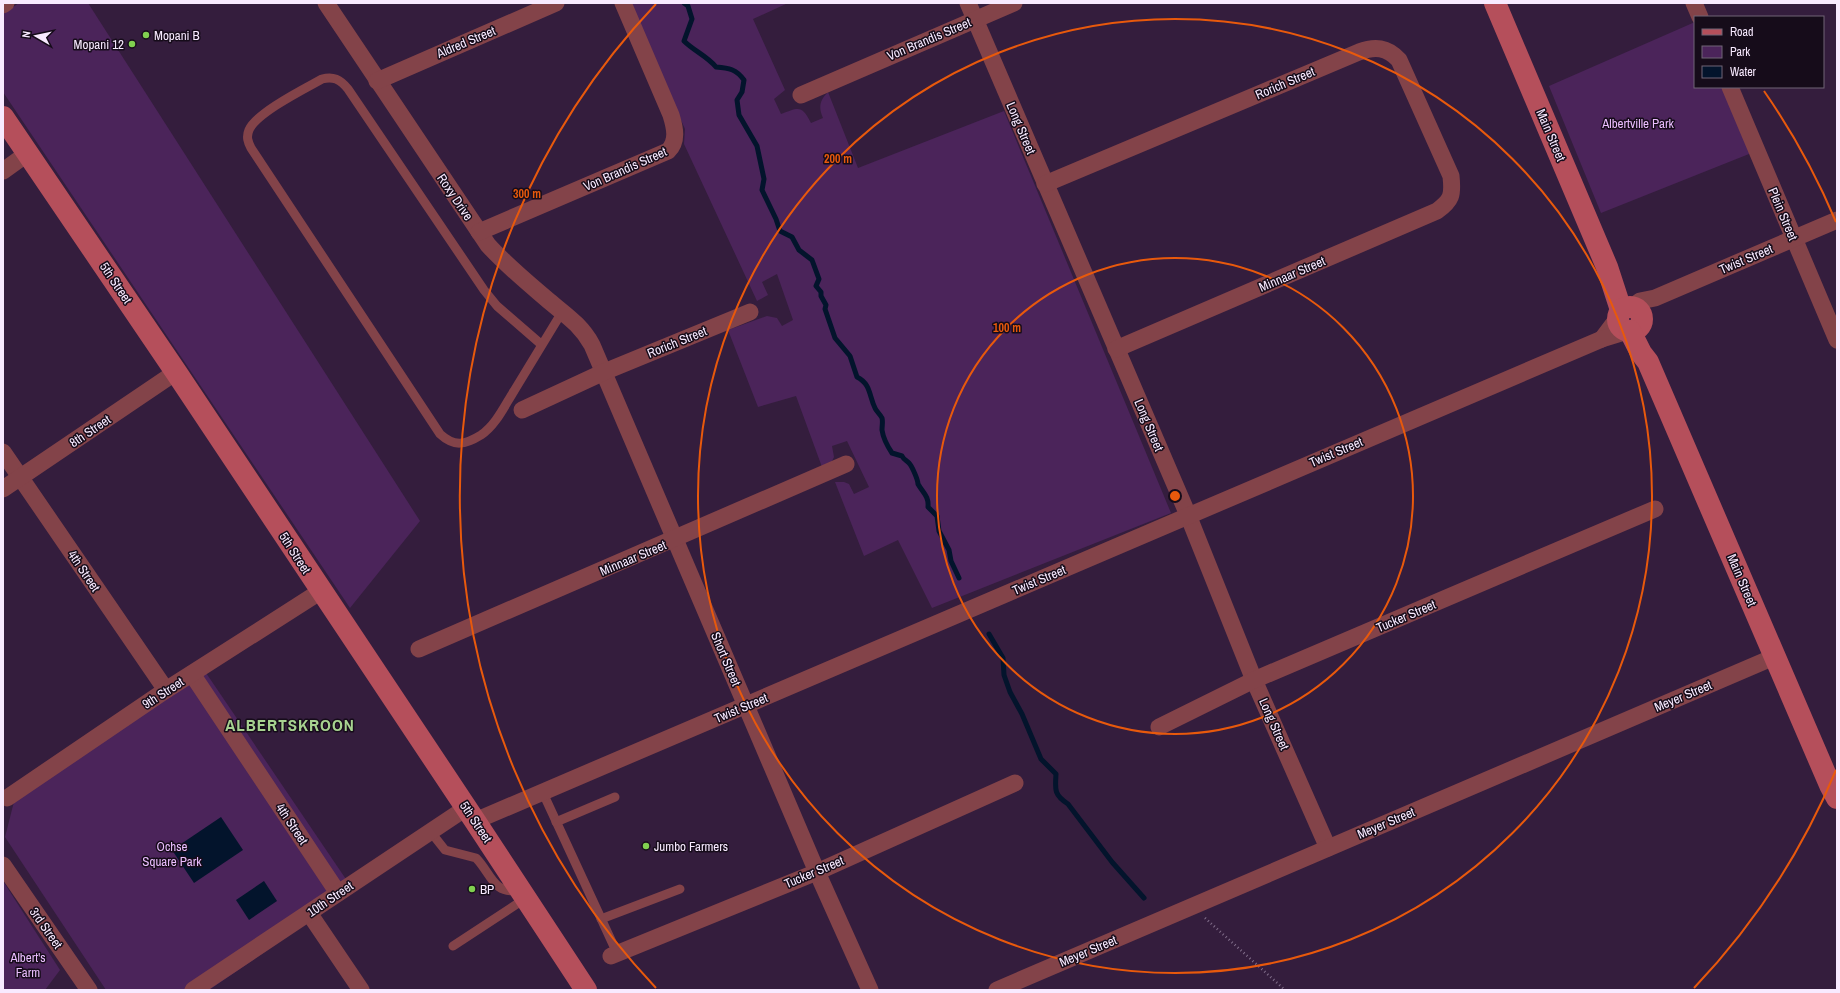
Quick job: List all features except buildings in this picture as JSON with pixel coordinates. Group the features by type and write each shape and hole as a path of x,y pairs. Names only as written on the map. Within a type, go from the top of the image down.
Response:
{"main road":[{"name":"Main Street","path":"1495,3 1630,318 1641,353 1648,362 1774,657 1837,798"},
{"name":"5th Street","path":"3,117 176,372 321,592 471,814 586,990"}],"street":[{"name":"Roxy Drive","path":"326,3 479,232 500,259 584,331 604,372"},
{"name":"Aldred Street","path":"377,80 556,3"},
{"name":"Von Brandis Street","path":"479,232 668,152 672,147 675,139 675,126 623,3"},
{"name":"Long Street","path":"968,3 1188,515 1254,680 1328,848"},
{"name":"Von Brandis Street","path":"801,95 1014,3"},
{"path":"1694,3 1700,16"},
{"name":"Rorich Street","path":"1045,184 1359,52 1368,49 1380,48 1393,53 1399,60 1451,176 1452,185"},
{"name":"Plein Street","path":"1730,88 1837,340"},
{"path":"3,171 28,153"},
{"name":"Minnaar Street","path":"1116,349 1437,211 1448,203 1452,194 1452,185"},
{"name":"Twist Street","path":"471,814 543,792 1602,339 1630,318 1640,301 1655,298 1837,220"},
{"name":"Rorich Street","path":"522,410 604,372 750,312"},
{"name":"8th Street","path":"3,489 176,372"},
{"name":"Short Street","path":"604,372 817,872 870,990"},
{"name":"4th Street","path":"3,452 166,690"},
{"name":"Minnaar Street","path":"419,649 675,540 846,464"},
{"name":"Tucker Street","path":"1159,727 1254,680 1655,509"},
{"name":"9th Street","path":"4,798 166,690 321,592"},
{"name":"Meyer Street","path":"997,990 1028,984 1192,907 1774,657"},
{"name":"4th Street","path":"192,674 338,893"},
{"name":"Tucker Street","path":"614,955 817,872 1015,783"},
{"name":"10th Street","path":"193,990 430,831 471,814"},
{"name":"3rd Street","path":"3,865 89,990"},
{"path":"309,913 361,990"}],"lane":[{"path":"542,345 497,306 484,290 344,84 337,79 330,77 322,79 261,116 253,123 247,135 247,141 251,148 440,434 446,440 455,444 463,443 482,434 490,426 499,414 542,345 562,312"},
{"path":"543,792 601,919 614,955"},
{"path":"556,822 616,797"},
{"path":"430,831 445,850 476,858 490,878 499,887 523,894"},
{"path":"601,919 680,889"},
{"path":"453,946 523,894"}],"path":[{"path":"1192,907 1285,990"}],"green space":[{"path":"19,3 88,3 420,521 350,608 3,92 3,14"},
{"path":"628,3 788,3 753,19 785,90 774,99 781,114 799,109 805,113 811,123 823,118 820,107 823,98 828,92 858,168 1004,111 1171,513 932,608 898,540 864,556 835,482 844,482 849,484 854,494 869,487 847,441 832,446 834,457 831,463 822,467 796,396 758,407 728,330 767,316 777,318 782,326 793,320 777,274 762,282 768,295 757,301 684,144 685,129"},
{"name":"Albertville Park","path":"1694,22 1694,88 1728,88 1754,152 1601,213 1549,86"},
{"name":"Ochse Square Park","path":"204,670 354,891 209,990 106,990 5,837 17,790"},
{"name":"Albert's Farm","path":"3,881 60,970 45,990 3,990"}],"water":[{"path":"221,817 243,850 194,883 172,850"},
{"path":"264,881 277,901 249,920 236,900"}],"waterway":[{"path":"684,3 688,6 692,19 684,41 716,67 732,70 738,73 744,80 742,92 737,100 739,115 757,146 764,179 762,190 780,231 792,237 799,250 812,260 819,279 816,286 821,292 821,296 826,305 825,309 835,338 850,356 857,377 865,383 869,391 873,404 882,418 882,430 889,448 892,453 902,456 908,462 916,476 918,484 927,497 928,507 937,516 939,531 949,550 951,561 959,578"},
{"path":"989,634 1003,658 1004,675 1010,692 1022,714 1041,759 1056,774 1056,792 1060,798 1068,804 1112,862 1144,898"}],"place":[{"name":"Mopani B","path":"146,35"},
{"name":"Mopani 12","path":"132,44"},
{"name":"Jumbo Farmers","path":"646,846"},
{"name":"BP","path":"472,889"}],"district":[{"name":"ALBERTSKROON","path":"290,724"}]}
